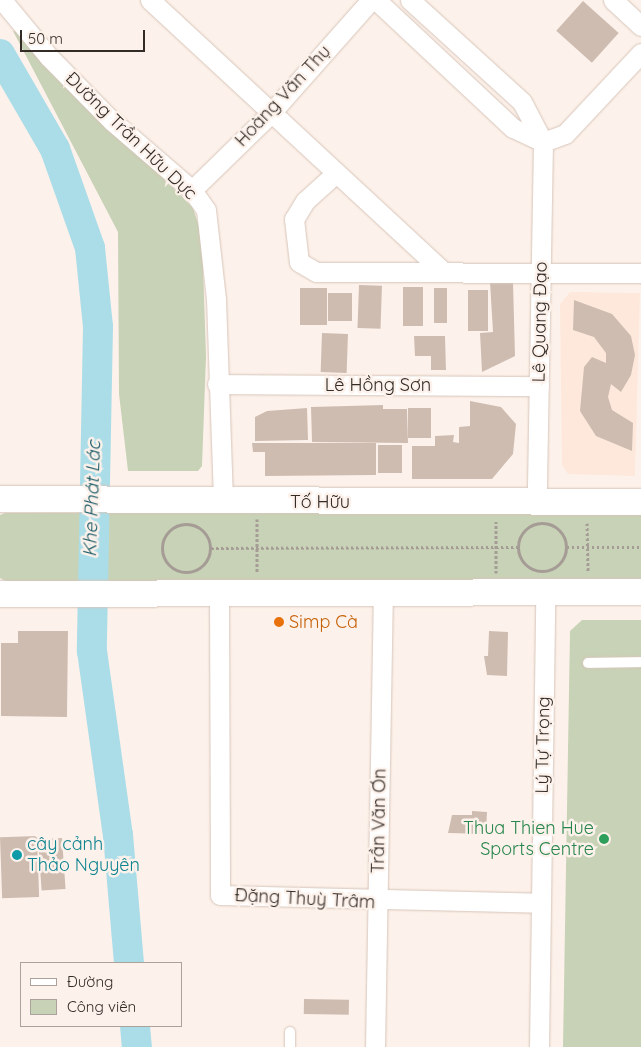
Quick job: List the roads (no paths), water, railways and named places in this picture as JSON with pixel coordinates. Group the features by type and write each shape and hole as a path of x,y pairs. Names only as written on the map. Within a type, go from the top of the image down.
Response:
{"main road":[{"name":"Tố Hữu","path":"0,499 223,502 641,502"},
{"path":"0,594 641,592"}],"street":[{"name":"Đường Trần Hữu Dực","path":"2,0 112,122 192,190 206,210 210,234 223,502"},
{"path":"150,0 270,114 442,270"},
{"name":"Hoàng Văn Thụ","path":"192,190 270,114 371,0"},
{"path":"376,0 514,128 543,142 565,134 641,53"},
{"name":"Lê Quang Đạo","path":"410,0 522,102 543,142 537,502"},
{"path":"613,0 641,26"},
{"path":"335,174 305,201 294,219 298,262 316,272 442,270 641,273"},
{"name":"Lê Hồng Sơn","path":"217,384 539,386"},
{"name":"Lý Tự Trọng","path":"539,1047 545,592"},
{"name":"Đặng Thuỳ Trâm","path":"219,594 220,895 377,902 540,903"},
{"name":"Trần Văn Ơn","path":"375,1047 383,594"}],"lane":[{"path":"588,663 641,662"},
{"path":"290,1032 290,1047"}],"waterway":[{"name":"Khe Phát Lác","path":"0,54 55,149 90,248 98,327 92,651 118,835 129,962"},
{"name":"Khe Phát Lác","path":"135,1027 137,1047"}],"place":[{"name":"Simp Cà","path":"279,622"},
{"name":"Thua Thien Hue Sports Centre","path":"604,839"},
{"name":"cây cảnh Thảo Nguyên","path":"17,855"}]}
